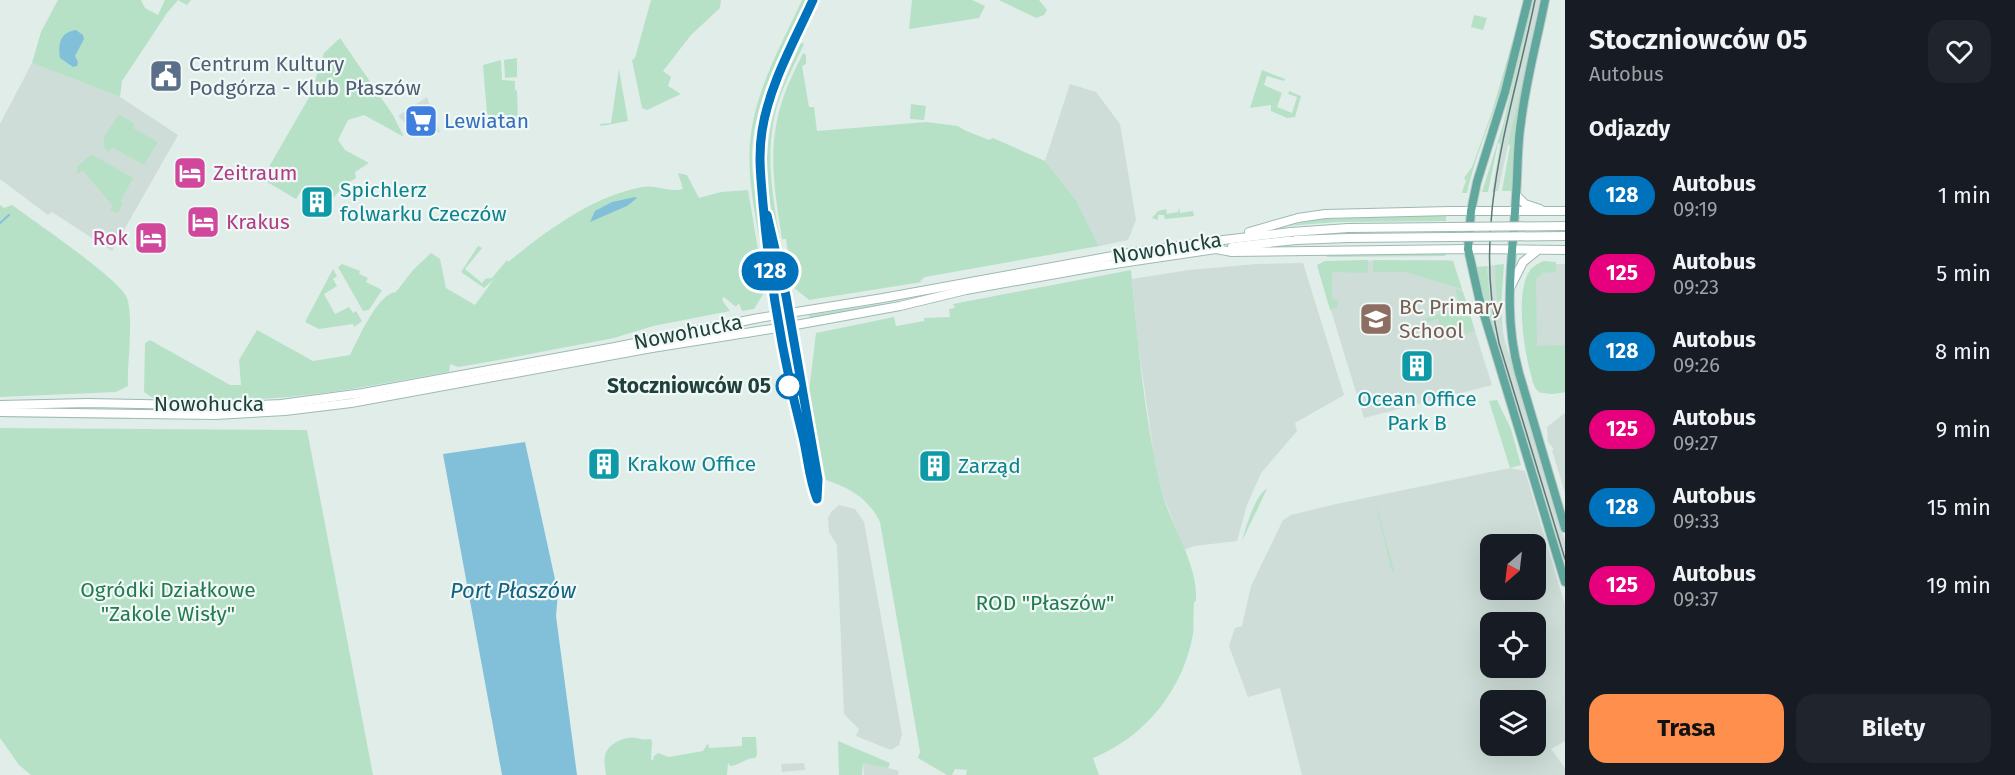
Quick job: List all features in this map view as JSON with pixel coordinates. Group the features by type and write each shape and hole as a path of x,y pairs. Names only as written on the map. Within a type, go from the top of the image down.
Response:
{"main road":[{"path":"1528,0 1505,92 1481,167 1471,211 1468,249 1479,298 1565,582"},
{"path":"1545,0 1522,115 1511,249 1510,321 1513,351 1565,528"},
{"path":"1516,195 1525,204 1544,211"},
{"name":"Nowohucka","path":"0,405 241,406 281,404 351,395 759,318 1162,248 1234,238 1244,232 1316,215 1565,211"},
{"path":"1234,238 1348,228 1565,226"},
{"path":"1216,249 1296,240 1565,236"},
{"name":"Nowohucka","path":"0,412 215,415 285,411 351,403 651,348 900,306 966,290 1110,264 1216,249 1232,252 1565,250"},
{"path":"1510,289 1523,262 1540,249"}],"shaded area":[{"path":"1533,0 1540,0 1498,191 1492,192 1500,144"},
{"path":"32,63 120,97 178,135 112,251 52,212 48,215 0,179 0,124"},
{"path":"1070,84 1096,92 1120,124 1136,220 1128,240 1099,246 1076,200 1045,161"},
{"path":"427,97 440,132 418,136 398,116"},
{"path":"1325,261 1453,261 1492,385 1364,418 1317,265"},
{"path":"1303,263 1344,395 1295,423 1297,431 1261,473 1247,505 1237,541 1194,546 1184,550 1162,492 1154,456 1138,343 1132,279 1189,270 1257,264"},
{"path":"1537,264 1565,264 1565,392 1540,393 1532,381 1531,270"},
{"path":"1495,265 1498,307 1505,342 1565,541 1565,565 1497,341 1491,312 1487,266"},
{"path":"1565,413 1565,493 1552,450 1554,449 1548,442 1547,427"},
{"path":"1510,468 1525,471 1544,534 1480,534 1480,600 1546,600 1546,541 1565,605 1565,741 1551,749 1565,768 1565,775 1302,775 1280,688 1248,697 1229,646 1235,628 1242,626 1251,586 1283,520 1291,515"},
{"path":"839,505 855,509 864,522 902,734 899,745 891,750 856,736 859,729 844,714 837,545 829,532 828,518"},
{"path":"863,761 899,771 898,775 864,775"},
{"path":"804,763 805,770 782,772 781,764"}],"green space":[{"path":"58,0 141,0 145,8 158,15 165,0 178,0 122,81 120,97 32,63 41,32"},
{"path":"178,0 191,0 187,5"},
{"path":"651,0 721,0 720,8 691,35 663,71 671,77 668,86 681,94 647,110 642,108 632,60 635,58"},
{"path":"802,0 806,0 778,58 762,99 753,140 752,162 762,254 753,199 750,143 763,87"},
{"path":"912,0 972,0 985,6 979,18 909,29"},
{"path":"999,0 1039,0 1047,10 1044,15 1036,18"},
{"path":"1532,0 1488,192 1482,192 1503,125"},
{"path":"1540,0 1518,109 1512,191 1502,191 1510,146 1508,144"},
{"path":"1474,15 1487,18 1483,30 1471,27"},
{"path":"1520,15 1497,101 1467,193 1463,193 1466,181 1464,178 1472,167 1492,112"},
{"path":"340,38 393,115 404,137 364,115 348,120 338,140 345,150 369,163 355,172 356,178 336,194 322,216 318,214 327,202 316,194 318,192 305,185 296,199 262,179 311,94 324,53"},
{"path":"801,43 804,44 778,103 771,137 772,188 780,240 774,224 767,174 769,135 778,99"},
{"path":"803,53 806,55 806,64 802,66 809,107 814,107 817,131 926,122 958,126 989,140 993,138 1045,161 1076,200 1099,246 925,277 920,281 922,282 809,300 793,287 786,239 782,239 773,155 781,105"},
{"path":"517,58 517,77 505,78 504,60"},
{"path":"501,60 502,80 515,81 517,91 518,124 509,126 498,125 495,118 487,114 483,65"},
{"path":"619,69 628,121 601,126 600,124 611,123"},
{"path":"1262,70 1285,79 1284,81 1267,76 1264,85 1282,93 1277,107 1292,113 1297,97 1288,94 1289,91 1301,96 1295,117 1287,118 1271,111 1271,105 1250,108"},
{"path":"911,104 926,106 924,120 910,119"},
{"path":"120,115 135,124 133,128 158,142 144,165 112,147 109,152 104,147 104,137"},
{"path":"93,155 133,178 120,202 123,204 117,213 110,210 113,206 83,171 77,174 77,167"},
{"path":"678,173 687,175 699,198 721,192 748,190 765,291 754,309 742,311 739,303 736,307 724,297 722,300 730,311 653,326 614,338 499,360 458,367 450,364 449,372 309,395 208,400 160,399 153,398 144,392 145,343 150,340 230,385 241,385 239,360 257,330 313,361 350,355 375,308 382,300 396,292 413,270 431,253 440,259 446,288 475,305 494,279 484,288 461,272 478,246 482,248 465,269 482,283 485,279 492,278 507,260 508,262 571,216 605,198 642,187 683,189"},
{"path":"0,205 4,208 12,205 93,264 121,289 127,298 130,329 128,386 116,392 0,397"},
{"path":"1179,207 1180,213 1193,211 1194,216 1165,219 1164,215 1158,215 1158,220 1152,218 1158,211 1166,209 1167,214 1178,212"},
{"path":"1446,215 1446,221 1337,222 1287,226 1319,219"},
{"path":"1446,253 1445,256 1327,257 1326,254"},
{"path":"1368,260 1368,273 1332,272 1332,299 1338,300 1337,308 1330,310 1317,265 1325,261"},
{"path":"1373,260 1453,261 1462,289 1406,272 1373,272"},
{"path":"1543,261 1556,262 1556,272 1542,273 1536,279 1537,346 1565,345 1565,392 1554,394 1542,393 1536,389 1528,363 1523,328 1523,293 1526,279 1531,269"},
{"path":"342,264 360,271 359,274 368,278 366,282 382,290 369,310 363,311 338,267"},
{"path":"1504,264 1501,308 1503,332 1497,300 1495,265"},
{"path":"1487,266 1491,312 1497,340 1475,267"},
{"path":"333,269 337,276 333,279 337,286 324,294 335,314 349,307 353,313 356,311 362,321 354,327 353,324 319,329 305,322"},
{"name":"ROD \"Płaszów\"","path":"1131,270 1142,380 1155,461 1165,502 1193,572 1196,601 1194,602 1193,634 1188,655 1171,692 1159,709 1129,738 1093,758 1099,775 966,775 967,770 955,769 952,775 947,775 918,758 920,752 880,522 876,514 858,495 826,480 809,391 816,333 894,317 896,326 924,321 924,318 950,317 949,309 955,308 953,304"},
{"path":"1455,288 1463,292 1475,331 1466,334 1464,330 1455,326 1441,329 1438,319 1427,322 1421,320 1460,307"},
{"path":"881,304 810,318 809,315"},
{"path":"1497,340 1565,569 1497,341"},
{"path":"1497,400 1511,429 1521,465 1510,468 1489,401"},
{"path":"0,417 131,417 131,419"},
{"name":"Ogródki Działkowe \"Zakole Wisły\"","path":"0,428 307,430 373,775 31,775 19,765 0,738"},
{"path":"1267,489 1242,541 1255,504"},
{"path":"1374,497 1394,571 1392,572"},
{"path":"742,737 756,737 757,755 755,758 734,765 730,766 728,763 727,775 606,775 606,752 621,740 650,739 652,741 651,760 658,753 669,757 703,751 708,743 709,748 742,746"},
{"path":"838,741 890,763 888,768 863,763 862,775 839,775"}],"water":[{"path":"76,30 83,35 84,39 75,56 77,66 73,67 60,58 59,48 63,36"},
{"path":"637,198 627,206 590,222 595,211 612,202"},
{"name":"Port Płaszów","path":"525,442 558,593 556,616 577,775 502,775 443,454"}],"waterway":[{"path":"0,223 9,215"}],"tram line":[{"path":"1535,0 1498,170 1489,255 1492,298 1499,343 1565,559"}],"bus line":[{"name":"128","path":"767,215 786,296 793,348 818,479 817,499 792,400 778,328 765,233 759,164 761,132 769,98 813,0"}],"place":[{"name":"Centrum Kultury Podgórza - Klub Płaszów","path":"166,76"},
{"name":"Lewiatan","path":"421,121"},
{"name":"Zeitraum","path":"190,173"},
{"name":"Spichlerz folwarku Czeczów","path":"317,202"},
{"name":"Krakus","path":"203,222"},
{"name":"Rok","path":"151,238"},
{"name":"BC Primary School","path":"1376,319"},
{"name":"Ocean Office Park B","path":"1417,366"},
{"name":"Stoczniowców 05","path":"789,386"},
{"name":"Krakow Office","path":"604,464"},
{"name":"Zarząd","path":"935,466"}]}
